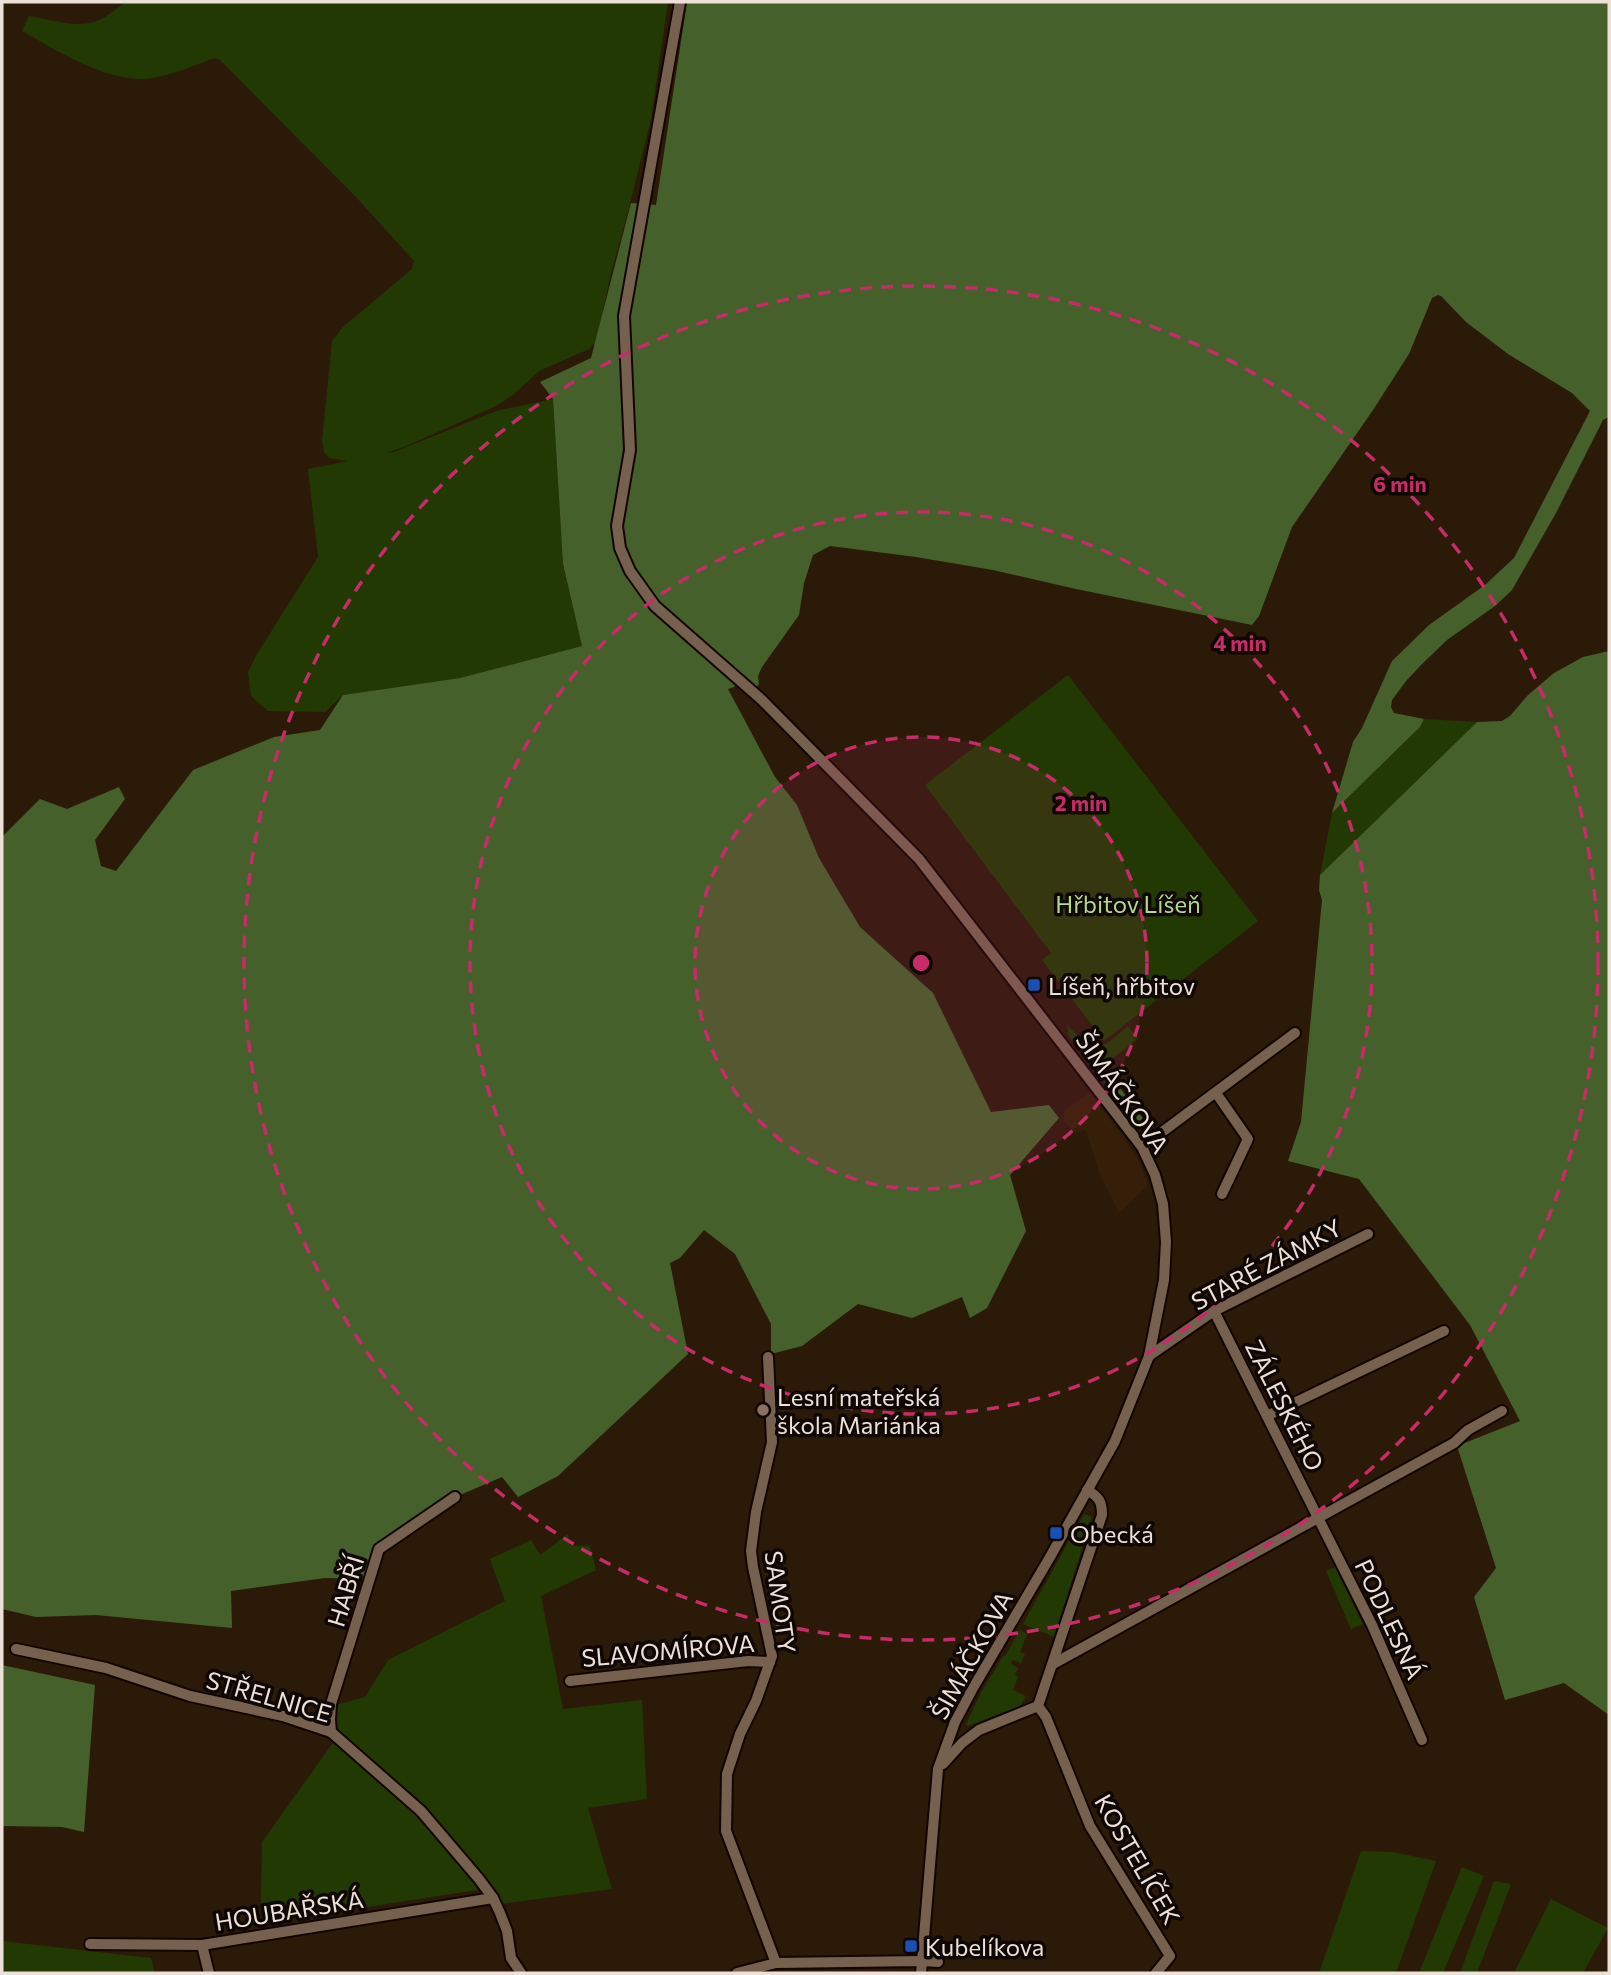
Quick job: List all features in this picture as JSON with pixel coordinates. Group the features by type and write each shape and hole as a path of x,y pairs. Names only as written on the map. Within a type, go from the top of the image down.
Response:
{"street":[{"name":"ŠIMÁČKOVA","path":"680,2 624,316 630,450 617,526 620,548 631,571 654,606 753,692 919,859 1142,1147 1155,1175 1163,1204 1166,1241 1164,1280 1149,1356 1118,1435 973,1688 955,1723 939,1769 921,1973"},
{"path":"1142,1147 1295,1033"},
{"path":"1216,1093 1248,1139 1222,1194"},
{"name":"STARÉ ZÁMKY","path":"1149,1356 1214,1311 1368,1234"},
{"name":"ZÁLESKÉHO","path":"1214,1311 1318,1517"},
{"path":"1268,1416 1444,1331"},
{"name":"SAMOTY","path":"768,1357 772,1442 756,1513 751,1550 772,1656 756,1701 740,1734 727,1774 726,1831 776,1964"},
{"path":"1053,1664 1454,1443 1468,1430 1502,1411"},
{"path":"1038,1706 1102,1515 1102,1504 1098,1497 1087,1490"},
{"name":"HABŘÍ","path":"331,1732 331,1704 379,1549 455,1497"},
{"name":"PODLESNÁ","path":"1318,1517 1372,1625 1422,1740"},
{"name":"STŘELNICE","path":"16,1649 106,1668 190,1696 282,1716 331,1732 421,1811 493,1898 507,1931 511,1958 521,1973"},
{"name":"SLAVOMÍROVA","path":"570,1681 748,1661 770,1662"},
{"name":"ŠIMÁČKOVA","path":"939,1769 962,1742 979,1730 1038,1706"},
{"name":"KOSTELÍČEK","path":"1038,1706 1046,1717 1090,1826 1170,1956 1156,1973"},
{"name":"HOUBAŘSKÁ","path":"90,1944 202,1945 493,1898"},
{"path":"202,1945 209,1973"},
{"path":"737,1973 776,1964 938,1962"}],"shaded area":[{"path":"1090,1092 1136,1155 1148,1185 1119,1213 1100,1175 1086,1130 1076,1133 1063,1121 1064,1111"}],"green space":[{"path":"126,2 668,2 651,119 610,277 597,341 589,349 539,371 513,395 496,406 385,453 394,452 496,411 553,399 563,564 582,646 460,678 343,695 325,712 268,711 251,696 248,672 318,557 308,469 347,461 329,458 324,452 322,441 332,341 343,327 412,269 414,261 356,197 220,60 215,58 174,73 136,79 85,65 22,31 29,16 72,24 89,23 97,21"},
{"path":"687,2 1609,2 1609,417 1603,420 1556,513 1512,590 1495,606 1447,640 1406,681 1392,700 1394,713 1424,719 1420,727 1332,813 1353,742 1392,661 1429,625 1485,585 1514,558 1590,411 1572,393 1508,354 1466,322 1441,296 1432,298 1409,354 1292,527 1259,616 1252,625 993,570 916,557 830,546 813,555 804,583 799,615 762,667 758,676 759,684 757,687 743,674 734,687 728,689 775,777 797,805 819,858 860,927 933,993 991,1112 1049,1105 1059,1118 1010,1175 1026,1231 987,1308 970,1318 962,1297 912,1318 858,1304 802,1346 771,1354 771,1324 735,1254 704,1230 680,1258 670,1263 688,1354 558,1476 518,1497 502,1477 460,1495 442,1499 408,1526 375,1547 365,1579 325,1578 231,1591 232,1628 96,1615 36,1617 2,1609 2,837 40,799 67,809 119,787 125,799 95,840 101,866 116,871 193,770 274,737 320,730 343,695 460,678 582,646 563,564 553,399 540,382 591,358 631,203 656,205"},
{"path":"1609,651 1609,1715 1564,1683 1505,1700 1474,1597 1496,1568 1457,1446 1520,1421 1470,1325 1359,1179 1288,1161 1301,1122 1322,900 1319,890 1320,875 1477,722 1502,721 1554,673 1583,657"},
{"name":"Hřbitov Líšeň","path":"1068,675 1258,921 1104,1041 1042,960 1051,953 925,785"},
{"path":"1424,719 1477,722 1320,875 1332,813 1420,727"},
{"path":"1067,1025 1082,1040 1097,1048 1128,1026 1138,1039 1103,1066 1092,1056 1088,1060 1069,1036"},
{"path":"1092,1056 1103,1066 1145,1121 1139,1126 1088,1060"},
{"path":"1084,1514 1092,1517 1054,1637 1023,1624 1020,1630 1027,1634 1020,1652 1025,1654 1021,1663 1013,1660 1011,1664 1018,1668 1013,1690 1026,1696 1020,1706 968,1726 966,1724 981,1693 1005,1656"},
{"path":"568,1534 570,1545 590,1546 596,1570 541,1596 563,1709 642,1700 647,1799 588,1808 612,1889 501,1904 490,1888 263,1923 262,1842 335,1740 336,1705 365,1697 388,1660 505,1601 490,1559 531,1540 540,1555"},
{"path":"1335,1567 1363,1624 1351,1629 1326,1571"},
{"path":"2,1665 95,1685 84,1832 62,1827 2,1826"},
{"path":"1361,1851 1393,1852 1436,1861 1396,1973 1319,1973"},
{"path":"1462,1867 1484,1876 1443,1973 1419,1973"},
{"path":"1494,1881 1511,1884 1477,1973 1460,1973"},
{"path":"1551,1899 1608,1928 1583,1973 1514,1973"},
{"path":"2,1941 151,1958 155,1973 2,1973"}],"place":[{"name":"Líšeň, hřbitov","path":"1034,985"},
{"name":"Lesní mateřská škola Mariánka","path":"763,1410"},
{"name":"Obecká","path":"1056,1533"},
{"name":"Kubelíkova","path":"911,1946"}]}
